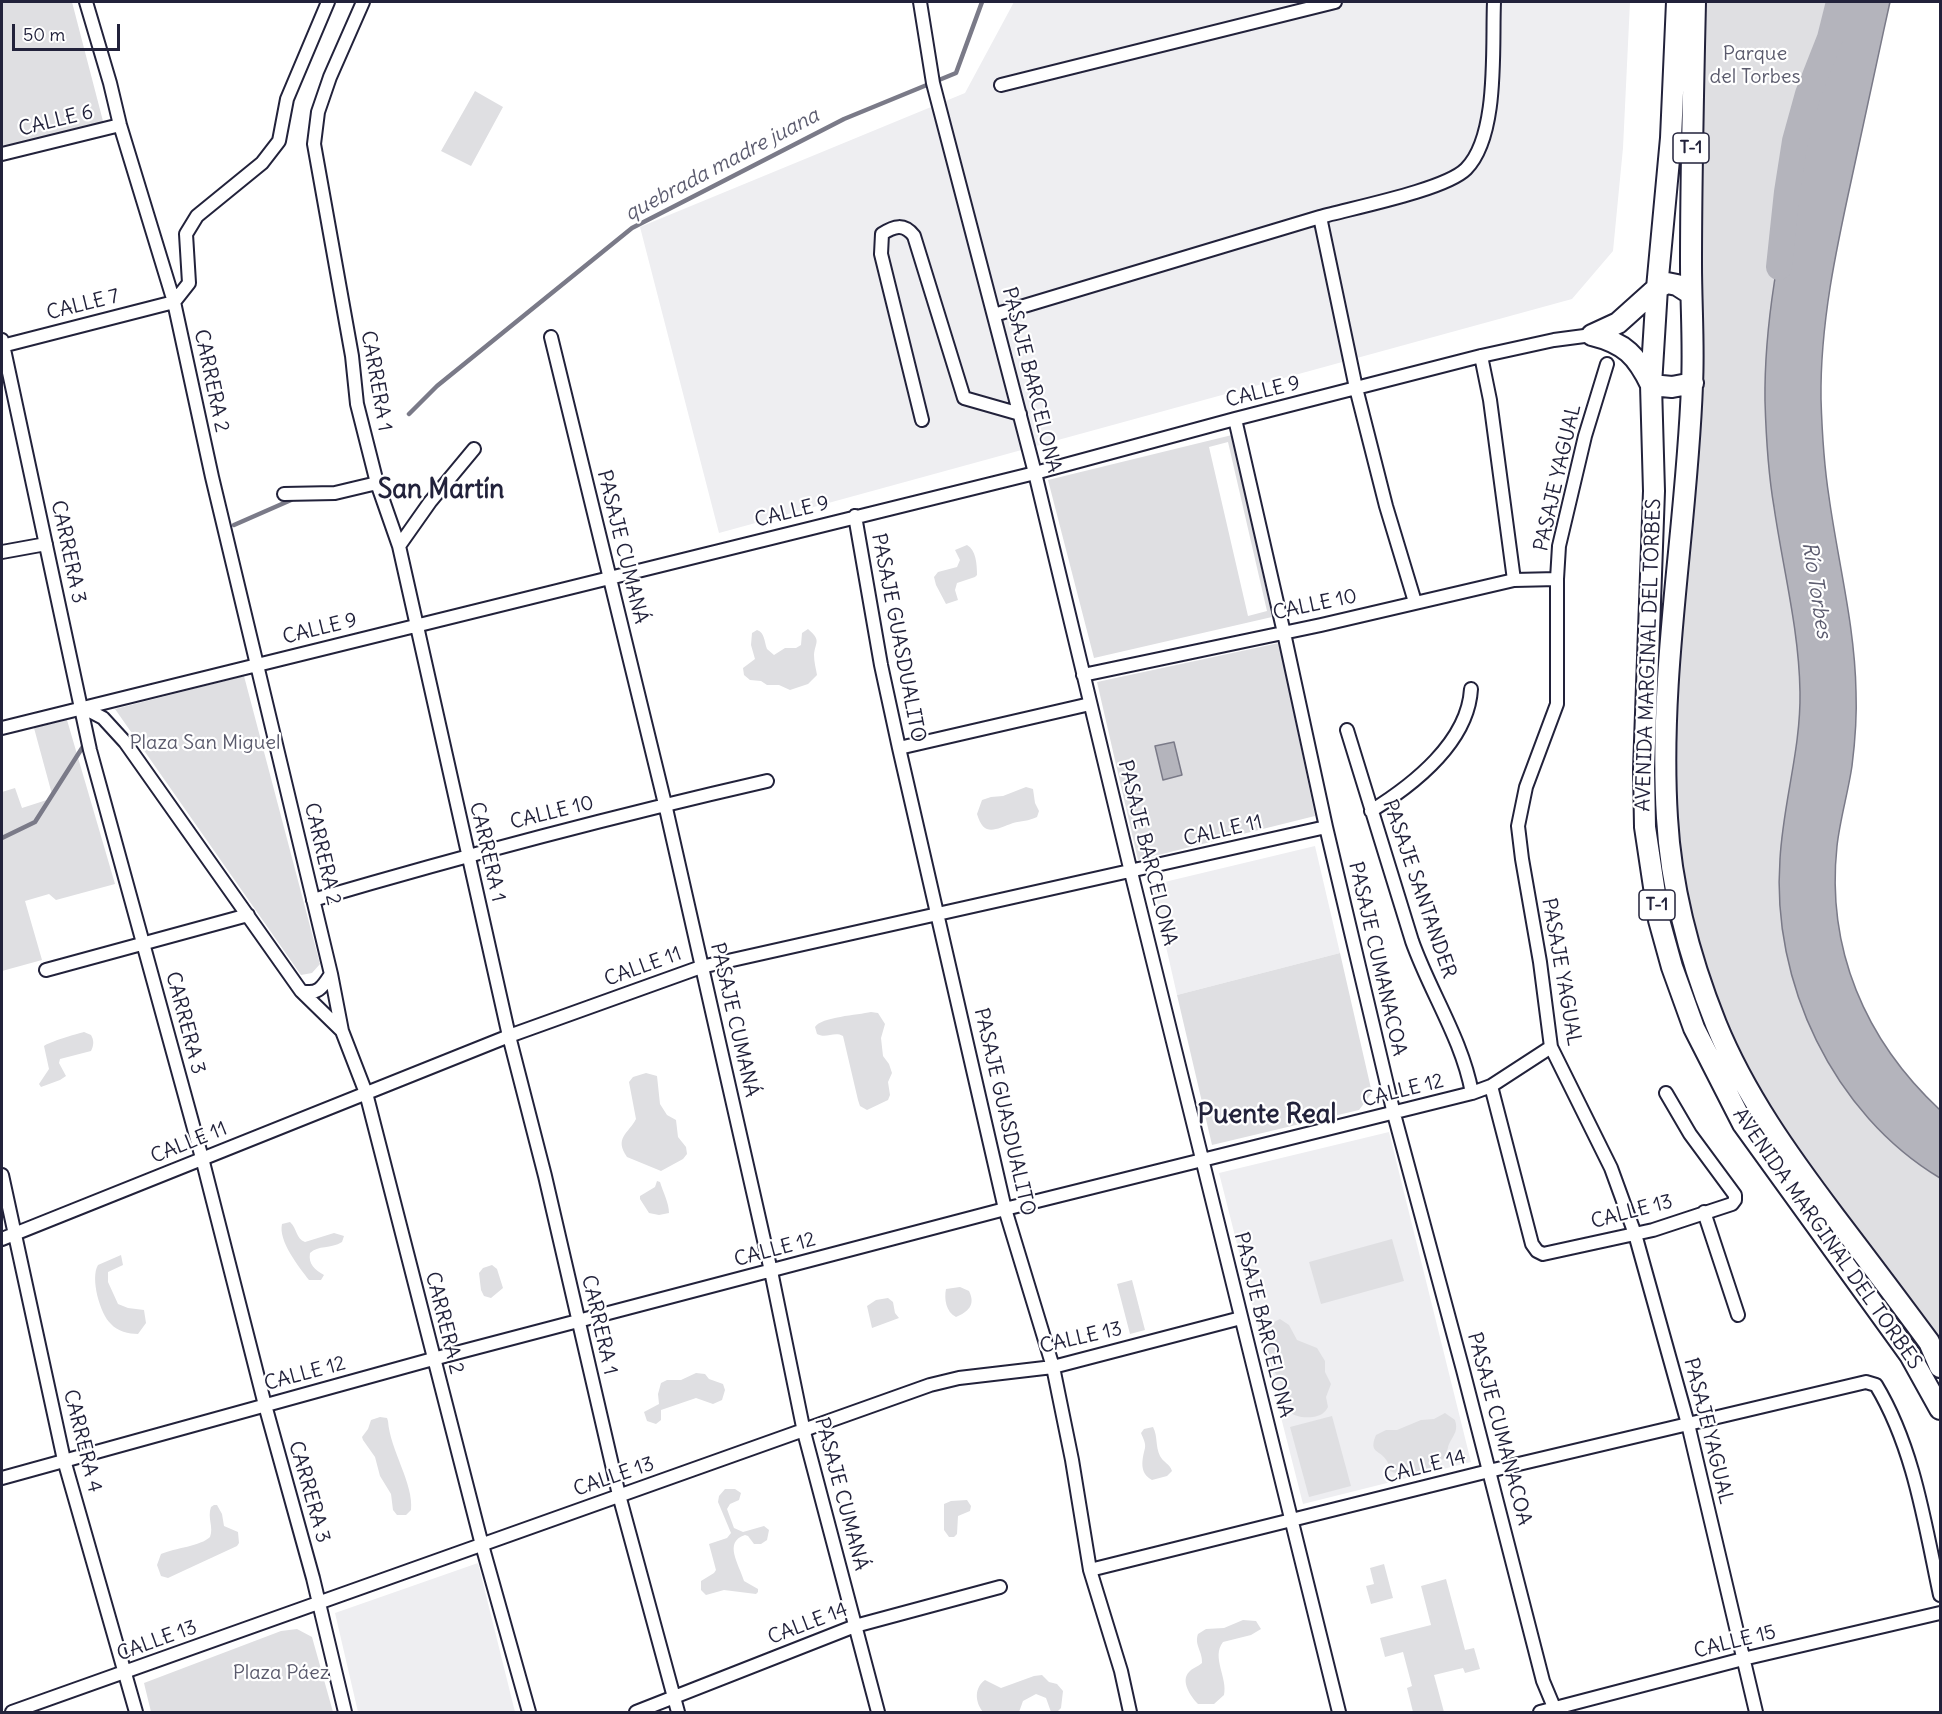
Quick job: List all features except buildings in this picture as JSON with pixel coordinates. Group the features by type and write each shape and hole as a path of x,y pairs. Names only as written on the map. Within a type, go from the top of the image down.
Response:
{"highway":[{"name":"AVENIDA MARGINAL DEL TORBES","path":"1677,2 1671,138 1657,288 1651,385 1654,491 1644,757 1645,827 1659,920 1672,967 1694,1028 1743,1124 1910,1354 1941,1409"},
{"name":"AVENIDA MARGINAL DEL TORBES","path":"1695,2 1691,136 1693,382 1683,525 1669,660 1666,754 1667,817 1671,864 1692,957 1734,1066 1760,1113 1935,1349 1941,1367"},
{"path":"1592,335 1618,323 1657,288 1667,283 1677,285 1691,294"},
{"path":"1592,335 1608,339 1628,351 1640,363 1651,385 1672,387 1693,382"}],"street":[{"name":"CARRERA 2","path":"86,2 120,125 174,303 212,477 331,974 342,1031 366,1093 433,1359 529,1713"},
{"path":"174,303 189,283 186,234 197,216 262,163 279,141 287,99 328,2"},
{"name":"CARRERA 1","path":"363,2 318,112 314,144 352,356 357,404 377,483 399,546 509,1036 620,1495 678,1713"},
{"name":"PASAJE BARCELONA","path":"920,2 933,83 1035,473 1131,872 1340,1713"},
{"path":"1001,86 1335,2"},
{"path":"994,315 1320,217 1419,191 1466,170 1481,148 1490,114 1494,2"},
{"name":"CALLE 6","path":"2,154 120,125"},
{"path":"1320,217 1356,388 1386,506 1415,602"},
{"path":"922,420 881,254 882,234 893,226 903,227 914,236 964,398 1020,414"},
{"name":"CALLE 7","path":"2,344 174,303"},
{"name":"CALLE 9","path":"2,728 1035,473 1481,356 1554,340 1592,335"},
{"name":"PASAJE CUMANÁ","path":"550,337 665,804 771,1271 804,1432 878,1713"},
{"name":"CARRERA 3","path":"2,344 90,750 202,1158 265,1405 319,1602 345,1713"},
{"path":"1481,356 1490,400 1514,580"},
{"name":"PASAJE YAGUAL","path":"1606,364 1584,436 1559,546 1557,704 1526,787 1518,826 1551,1047 1611,1168 1635,1234 1688,1424 1756,1713"},
{"name":"PASAJE CUMANACOA","path":"1235,419 1326,827 1394,1114 1490,1471 1543,1682 1556,1711"},
{"path":"399,546 430,502 474,449"},
{"path":"284,494 335,493 377,483"},
{"name":"PASAJE GUASDUALITO","path":"855,516 881,665 1005,1209 1053,1367 1072,1460 1089,1570 1121,1671 1130,1713"},
{"path":"2,552 46,544"},
{"name":"CALLE 10","path":"1083,675 1284,633 1415,602 1452,596 1514,580 1557,579"},
{"path":"1371,811 1404,789 1431,765 1462,722 1470,705 1471,689"},
{"path":"899,747 1090,704"},
{"path":"82,707 103,718 125,742 301,991 342,1031"},
{"name":"PASAJE SANTANDER","path":"1347,730 1415,950 1462,1056 1472,1093"},
{"name":"CALLE 10","path":"313,900 468,855 665,804 767,781"},
{"name":"CALLE 11","path":"2,1239 509,1036 701,967 1326,827"},
{"path":"46,970 248,915"},
{"path":"301,991 317,992 331,974"},
{"name":"CALLE 12","path":"2,1478 433,1359 1005,1209 1472,1093 1491,1086 1551,1047"},
{"name":"CALLE 13","path":"1491,1086 1532,1244 1537,1251 1543,1254 1653,1230 1732,1204 1735,1195 1690,1134 1666,1093"},
{"name":"CARRERA 4","path":"2,1175 64,1460 136,1713"},
{"path":"1704,1212 1738,1315"},
{"name":"CALLE 13","path":"12,1713 620,1495 804,1432 866,1407 959,1378 1053,1367 1241,1318"},
{"name":"CALLE 14","path":"1089,1570 1490,1471 1866,1382 1876,1385 1895,1419 1909,1461 1941,1596"},
{"name":"CALLE 14","path":"636,1713 855,1626 1000,1587"},
{"name":"CALLE 15","path":"1540,1713 1556,1711 1743,1659 1941,1613"}],"shaded area":[{"path":"1014,2 1630,2 1623,148 1613,251 1572,299 719,533 640,227 965,93"},
{"path":"1315,846 1340,953 1177,995 1152,885"},
{"path":"1389,1132 1471,1462 1303,1504 1219,1173"},
{"path":"478,1563 515,1712 358,1712 335,1613"}],"green space":[{"path":"2,2 72,2 104,125 2,151"},
{"name":"Parque del Torbes","path":"1695,2 1833,2 1779,254 1770,312 1765,371 1770,481 1794,622 1800,692 1798,734 1780,859 1780,905 1786,952 1798,997 1817,1041 1840,1081 1869,1118 1902,1151 1940,1178 1940,1357 1821,1198 1715,1020 1667,817 1683,525"},
{"path":"475,91 503,107 471,166 441,151"},
{"path":"1232,435 1272,617 1094,658 1048,480","holes":["1228,442 1267,611 1248,616 1209,447"]},
{"path":"967,545 974,554 977,575 957,583 955,590 958,600 946,604 934,577 938,572 957,567 960,560 955,550"},
{"path":"808,629 817,642 814,655 817,675 808,684 790,690 779,685 767,685 761,681 750,680 744,675 743,668 755,659 751,645 752,633 757,630 762,633 767,649 774,655 785,648 796,648 801,645 802,633"},
{"path":"1279,643 1315,816 1138,860 1097,682"},
{"name":"Plaza San Miguel","path":"244,676 320,964 312,973 301,975 115,709"},
{"path":"67,720 115,884 56,900 49,894 25,901 42,960 2,971 2,792 15,788 22,808 53,798 34,728"},
{"path":"1026,787 1033,789 1039,811 1037,817 991,830 983,826 977,814 982,800 1003,796"},
{"path":"1340,953 1372,1093 1359,1110 1212,1145 1177,995"},
{"path":"871,1012 878,1013 885,1024 881,1038 883,1056 892,1073 888,1082 890,1095 888,1100 867,1110 860,1106 858,1100 843,1036 820,1035 817,1034 815,1027 824,1021"},
{"path":"84,1032 91,1035 93,1039 91,1051 60,1059 59,1063 66,1076 41,1087 39,1084 49,1069 44,1046"},
{"path":"646,1073 657,1076 660,1104 667,1115 676,1120 678,1137 686,1147 687,1154 683,1159 661,1171 627,1157 622,1145 624,1136 636,1119 629,1082 633,1077"},
{"path":"657,1181 660,1182 669,1213 659,1215 649,1213 640,1199 640,1196 655,1187"},
{"path":"290,1222 305,1242 334,1233 344,1236 342,1242 338,1244 310,1253 313,1266 324,1275 321,1280 309,1280 290,1254 283,1238 282,1224"},
{"path":"1392,1239 1404,1281 1321,1304 1309,1262"},
{"path":"121,1255 123,1265 108,1272 108,1282 118,1304 144,1310 146,1323 138,1334 116,1329 107,1319 97,1296 95,1278 98,1265"},
{"path":"492,1265 497,1269 503,1288 491,1298 484,1296 481,1290 479,1273 483,1268"},
{"path":"1132,1280 1145,1330 1130,1334 1117,1284"},
{"path":"960,1287 969,1291 972,1300 970,1307 956,1317 948,1309 945,1293 946,1289"},
{"path":"888,1298 893,1302 895,1313 899,1318 872,1328 867,1306 876,1300"},
{"path":"1280,1319 1289,1325 1297,1340 1317,1348 1325,1361 1325,1372 1331,1384 1326,1397 1328,1407 1318,1416 1295,1415 1289,1412 1284,1404 1280,1383 1270,1361 1268,1344 1270,1324"},
{"path":"696,1373 705,1374 709,1379 723,1384 725,1390 722,1400 713,1404 696,1398 661,1410 661,1420 656,1424 647,1421 644,1412 659,1404 658,1394 661,1383 667,1380 681,1380"},
{"path":"1445,1413 1455,1420 1456,1429 1446,1455 1438,1464 1418,1473 1403,1474 1390,1471 1387,1461 1374,1448 1376,1435 1386,1430 1397,1430 1421,1420 1434,1419"},
{"path":"1332,1416 1351,1486 1309,1497 1290,1427"},
{"path":"380,1417 387,1418 409,1489 411,1510 406,1515 397,1515 393,1510 391,1494 380,1476 375,1457 362,1437 371,1420"},
{"path":"1153,1427 1160,1456 1172,1471 1167,1476 1152,1480 1143,1470 1145,1446 1141,1433 1144,1429"},
{"path":"725,1489 735,1489 741,1493 739,1500 730,1504 727,1509 734,1528 743,1532 764,1526 769,1530 767,1540 761,1544 754,1544 745,1535 738,1538 735,1543 734,1554 744,1581 758,1589 756,1594 724,1590 706,1595 701,1590 701,1581 716,1570 709,1544 727,1538 731,1533 718,1502 719,1496"},
{"path":"967,1500 971,1506 970,1511 958,1516 957,1534 949,1537 944,1530 944,1504"},
{"path":"214,1505 217,1505 222,1514 224,1526 238,1532 237,1546 168,1578 161,1576 157,1565 161,1554 201,1543 210,1537 210,1511"},
{"path":"1384,1564 1393,1598 1371,1604 1366,1586 1374,1584 1370,1568"},
{"path":"1446,1579 1465,1650 1474,1648 1480,1669 1465,1673 1463,1668 1434,1675 1444,1712 1413,1712 1407,1688 1412,1686 1403,1652 1385,1657 1380,1638 1431,1625 1421,1586"},
{"path":"1243,1620 1256,1621 1261,1629 1251,1635 1223,1642 1219,1661 1225,1688 1224,1695 1214,1704 1198,1704 1190,1693 1186,1680 1190,1671 1202,1663 1197,1642 1198,1634 1206,1629 1224,1628"},
{"name":"Plaza Páez","path":"297,1629 312,1637 333,1712 151,1712 144,1683 281,1631"},
{"path":"1042,1675 1049,1682 1057,1684 1063,1691 1061,1708 1057,1712 1051,1712 1046,1698 1036,1694 1023,1701 1019,1712 983,1712 980,1708 977,1691 985,1680 1001,1688"}],"water":[{"path":"1833,2 1890,2 1835,260 1826,315 1821,371 1821,411 1826,473 1853,643 1856,692 1852,766 1837,846 1835,884 1838,921 1845,956 1856,990 1872,1023 1891,1054 1940,1110 1940,1178 1902,1151 1869,1118 1840,1081 1816,1041 1798,997 1786,952 1780,905 1780,859 1798,734 1800,692 1794,622 1770,481 1765,371 1770,312 1779,254"},
{"path":"1174,742 1182,775 1163,780 1155,746"}],"waterway":[{"name":"quebrada madre juana","path":"409,414 437,386 632,228 844,119 956,73 982,2"},
{"name":"Río Torbes","path":"1779,267 1795,141 1808,94 1830,38 1839,2"},
{"name":"quebrada madre juana","path":"234,525 291,500"},
{"name":"quebrada madre juana","path":"2,838 35,822 84,745"}],"district":[{"name":"San Martín","path":"441,491"},
{"name":"Puente Real","path":"1267,1116"}]}
